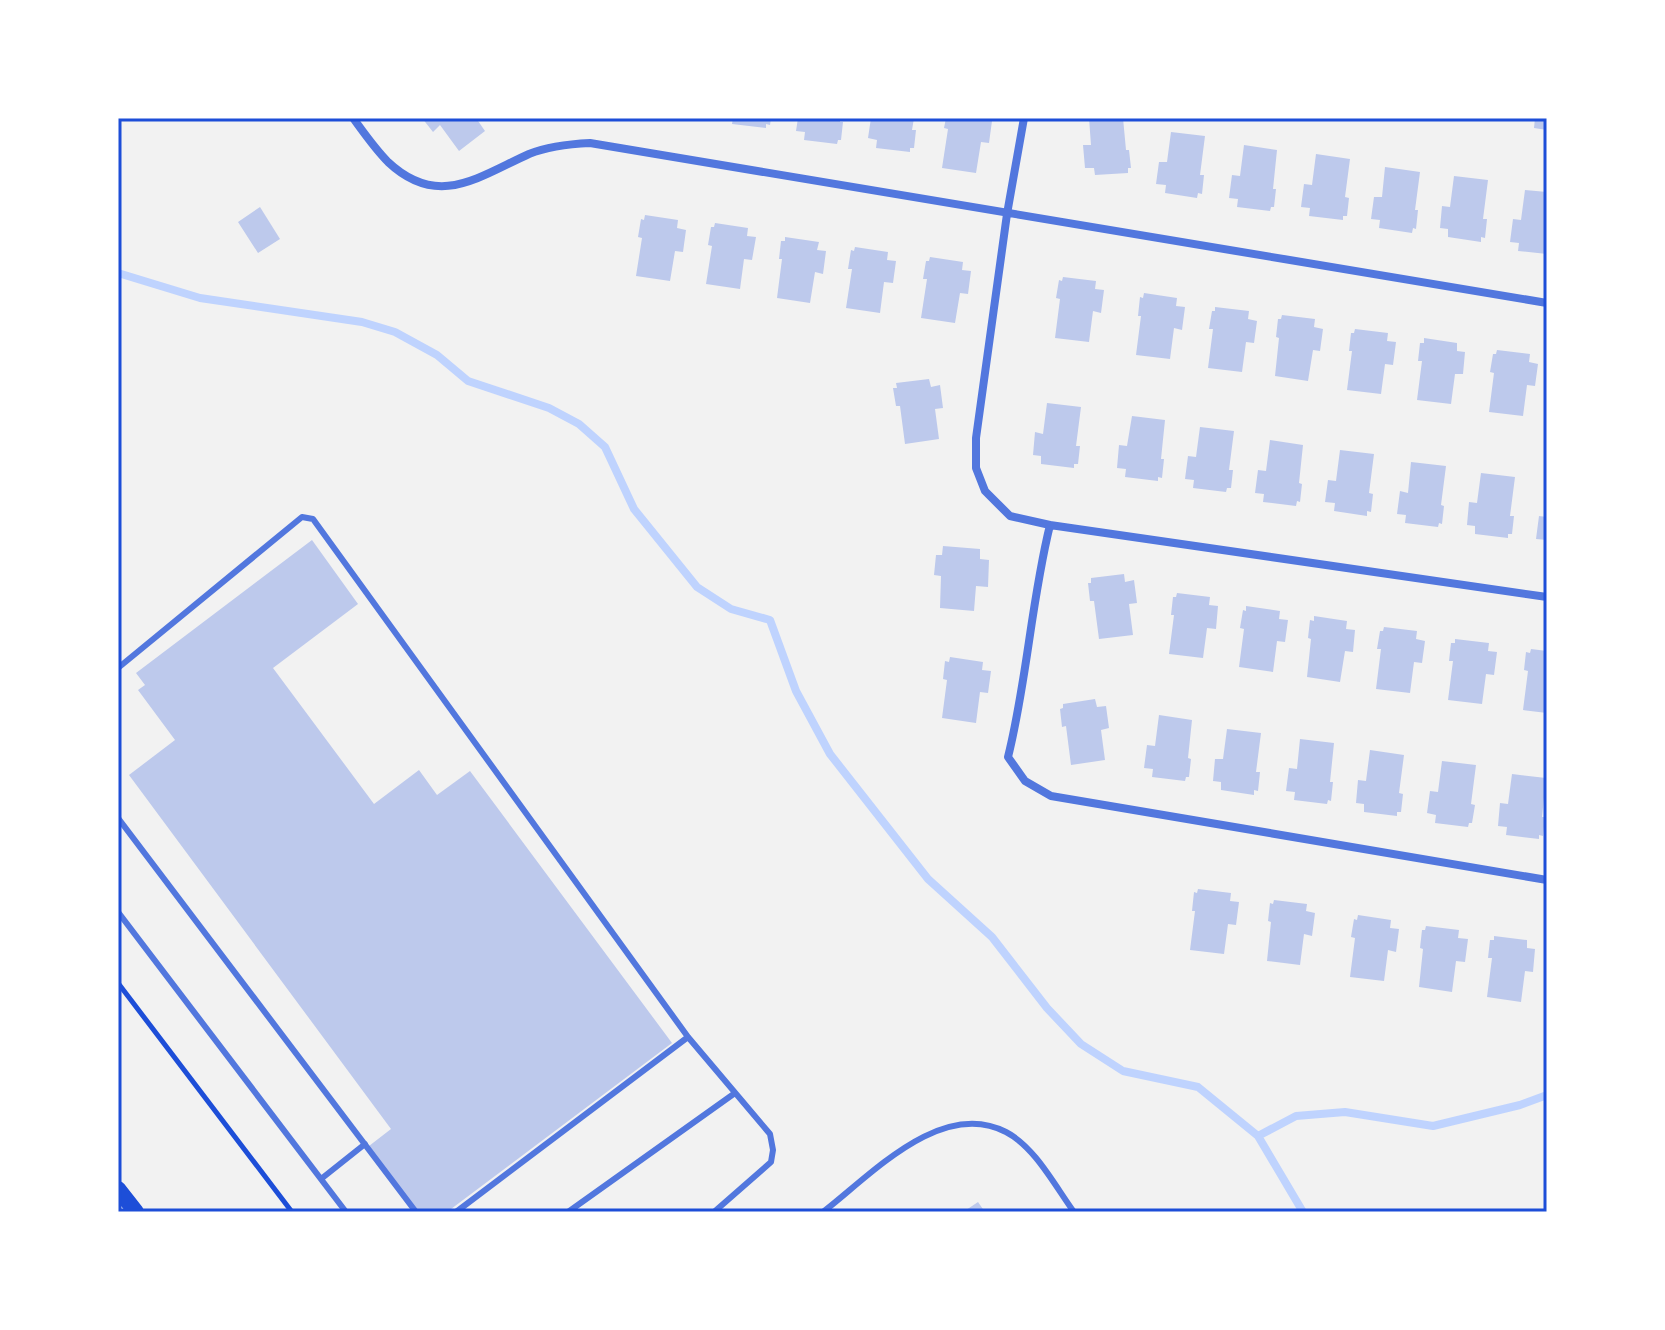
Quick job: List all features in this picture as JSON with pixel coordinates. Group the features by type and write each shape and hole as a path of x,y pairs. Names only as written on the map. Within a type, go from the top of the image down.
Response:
{"main road":[{"path":"118,1189 136,1212"}],"street":[{"path":"353,118 386,160 405,177 429,186 477,181 530,154 562,144 590,143 1547,303"},
{"path":"1024,118 1007,214 976,438 976,468 985,491 1010,516 1050,525 1547,597"},
{"path":"1050,525 1026,649 1020,707 1008,757 1025,781 1051,796 1547,880"}],"lane":[{"path":"118,668 302,517 313,519 688,1037 770,1134 773,1150 771,1162 714,1212"},
{"path":"118,818 416,1212"},
{"path":"118,912 346,1212"},
{"path":"456,1212 688,1037"},
{"path":"568,1212 735,1093"},
{"path":"823,1212 917,1139 952,1124 982,1124 1006,1132 1028,1150 1074,1212"},
{"path":"321,1179 365,1144"}],"path":[{"path":"118,983 292,1212"}],"building":[{"path":"422,118 476,118 485,131 459,151 440,125 433,132"},
{"path":"733,118 771,118 766,128 732,124"},
{"path":"798,118 840,118 843,122 841,140 837,144 804,140 805,132 796,131"},
{"path":"871,118 914,118 914,148 910,148 910,152 876,148 877,140 868,138"},
{"path":"946,118 983,118 992,121 989,143 981,142 976,173 942,168 948,129 944,128"},
{"path":"1089,118 1123,118 1131,168 1128,168 1128,173 1095,175 1094,168 1085,168 1083,145 1091,145"},
{"path":"1535,118 1547,118 1547,130 1534,128"},
{"path":"1171,132 1205,136 1200,175 1204,175 1202,194 1198,193 1197,198 1165,193 1166,185 1156,184 1159,162 1167,162"},
{"path":"1244,145 1277,150 1274,207 1270,211 1237,207 1238,199 1229,198 1232,175 1240,176"},
{"path":"1316,154 1350,159 1345,197 1349,198 1347,216 1343,216 1343,220 1309,216 1310,208 1301,207 1304,184 1312,185"},
{"path":"1385,167 1420,172 1416,229 1413,228 1412,233 1379,228 1380,220 1371,219 1374,197 1382,197"},
{"path":"1454,176 1488,180 1483,219 1487,219 1485,238 1481,237 1481,242 1448,237 1448,229 1440,228 1442,206 1450,207"},
{"path":"1525,190 1547,192 1547,254 1518,251 1519,243 1510,242 1513,219 1521,220"},
{"path":"260,207 280,239 258,253 238,222"},
{"path":"645,215 678,220 677,228 686,230 683,252 675,251 670,281 636,276 642,238 638,237 641,219 644,220"},
{"path":"715,223 748,228 747,236 756,237 752,260 744,259 740,289 706,284 712,246 708,245 711,227"},
{"path":"785,237 819,242 817,250 826,251 823,274 815,272 810,303 777,298 781,241 785,241"},
{"path":"855,247 888,252 887,260 896,261 893,283 884,282 880,313 846,308 852,269 848,269 851,250 854,251"},
{"path":"930,257 963,262 962,270 971,271 968,294 960,293 955,323 921,318 927,279 923,279 926,261"},
{"path":"1063,277 1096,281 1095,289 1104,290 1101,313 1093,311 1089,342 1055,338 1060,299 1056,298 1059,280 1062,281"},
{"path":"1144,293 1177,298 1176,306 1185,307 1182,330 1174,328 1170,359 1136,355 1140,297 1143,298"},
{"path":"1215,307 1249,311 1248,319 1257,321 1254,343 1246,342 1242,372 1208,368 1213,329 1209,329"},
{"path":"1282,315 1315,319 1314,327 1323,329 1320,351 1313,350 1308,381 1275,376 1278,319"},
{"path":"1355,329 1388,333 1387,341 1396,342 1393,365 1385,364 1381,394 1347,390 1351,333"},
{"path":"1424,338 1457,343 1457,351 1465,352 1463,374 1455,374 1451,404 1417,400 1422,361 1418,361 1420,343 1424,343"},
{"path":"1497,350 1530,354 1529,362 1538,364 1535,386 1527,385 1523,416 1489,412 1494,373 1490,372 1493,354"},
{"path":"929,379 931,387 940,385 943,408 935,409 939,439 905,444 900,406 896,406 893,388 897,388 896,383"},
{"path":"1047,403 1081,407 1076,446 1080,446 1078,464 1074,464 1074,468 1041,464 1041,456 1033,455 1035,432 1043,434"},
{"path":"1132,416 1165,420 1162,478 1158,477 1158,481 1125,477 1126,469 1117,468 1119,445 1127,446"},
{"path":"1200,427 1234,431 1229,470 1233,470 1231,488 1227,488 1226,492 1193,488 1194,480 1185,479 1188,456 1196,457"},
{"path":"1270,440 1303,445 1300,502 1297,501 1296,506 1263,502 1264,494 1255,493 1258,470 1266,471"},
{"path":"1340,450 1374,454 1369,493 1373,494 1371,512 1367,511 1367,516 1334,511 1335,503 1325,502 1328,480 1336,481"},
{"path":"1411,462 1446,466 1442,524 1439,523 1438,527 1405,523 1406,515 1397,514 1400,491 1408,493"},
{"path":"1481,473 1515,477 1510,516 1514,516 1512,534 1508,534 1508,538 1475,534 1475,526 1467,525 1469,502 1477,503"},
{"path":"1539,516 1547,517 1547,540 1536,539"},
{"path":"312,540 358,604 273,668 374,804 419,770 437,795 470,771 672,1043 447,1212 418,1212 369,1146 391,1129 129,775 175,740 138,690 145,685 136,673"},
{"path":"943,546 980,549 980,559 989,560 988,587 976,586 974,611 940,608 941,576 934,575 936,555 942,555"},
{"path":"1124,574 1125,582 1134,580 1137,603 1129,604 1133,635 1099,639 1094,601 1090,601 1088,583 1091,583 1091,578"},
{"path":"1177,593 1210,597 1209,605 1218,606 1216,629 1207,628 1203,658 1169,654 1173,597"},
{"path":"1246,606 1280,611 1279,619 1288,620 1285,642 1277,641 1273,672 1239,667 1244,629 1240,628"},
{"path":"1314,616 1347,621 1346,629 1355,630 1353,652 1345,651 1340,682 1307,677 1310,620 1314,621"},
{"path":"1384,627 1417,631 1416,639 1425,641 1422,663 1414,662 1410,693 1376,689 1381,649 1377,649 1380,631"},
{"path":"1455,639 1489,643 1488,651 1497,652 1494,675 1486,674 1482,704 1448,700 1453,661 1449,661 1451,643 1455,643"},
{"path":"1531,649 1547,651 1547,713 1523,710 1528,671 1524,670 1526,652 1530,653"},
{"path":"950,657 983,662 982,670 991,671 988,693 980,692 976,723 942,718 947,680 943,679 945,661 949,662"},
{"path":"1095,699 1097,707 1106,706 1109,728 1101,730 1105,760 1071,765 1066,726 1062,727 1060,709 1063,704"},
{"path":"1159,715 1192,720 1189,777 1185,781 1152,777 1153,769 1144,768 1147,745 1155,746"},
{"path":"1227,729 1261,733 1256,772 1260,772 1258,791 1254,790 1254,795 1221,790 1221,782 1213,781 1215,759 1223,759"},
{"path":"1300,739 1334,743 1331,801 1328,800 1327,804 1294,800 1295,792 1286,791 1289,768 1297,769"},
{"path":"1370,750 1404,755 1399,793 1403,794 1401,812 1397,812 1397,816 1364,812 1364,804 1356,803 1358,780 1366,781"},
{"path":"1442,761 1476,765 1471,804 1475,805 1472,823 1468,827 1435,823 1436,815 1427,813 1430,791 1438,792"},
{"path":"1512,774 1546,778 1543,836 1539,835 1539,839 1506,835 1507,827 1498,826 1500,803 1508,804"},
{"path":"1198,889 1231,893 1230,901 1239,902 1236,925 1228,924 1224,954 1190,950 1194,892 1197,893"},
{"path":"1274,900 1307,904 1306,911 1315,913 1312,936 1304,934 1300,965 1267,961 1270,903 1273,904"},
{"path":"1358,915 1391,920 1390,928 1399,929 1396,952 1388,950 1384,981 1350,977 1355,938 1351,937 1354,919 1357,920"},
{"path":"1426,926 1459,930 1458,938 1468,939 1465,962 1456,961 1452,992 1419,987 1422,930"},
{"path":"1494,936 1527,940 1527,948 1535,949 1533,972 1525,971 1521,1002 1487,997 1492,958 1488,958 1490,940 1494,940"},
{"path":"978,1202 985,1212 963,1212"}],"waterway":[{"path":"118,273 200,298 362,322 395,332 437,355 468,381 549,408 579,424 605,447 634,509 697,587 731,609 770,620 796,691 830,754 928,879 992,937 1047,1008 1081,1044 1123,1071 1198,1087 1258,1136 1303,1212"},
{"path":"1258,1136 1296,1116 1345,1112 1433,1126 1520,1105 1547,1095"}]}
